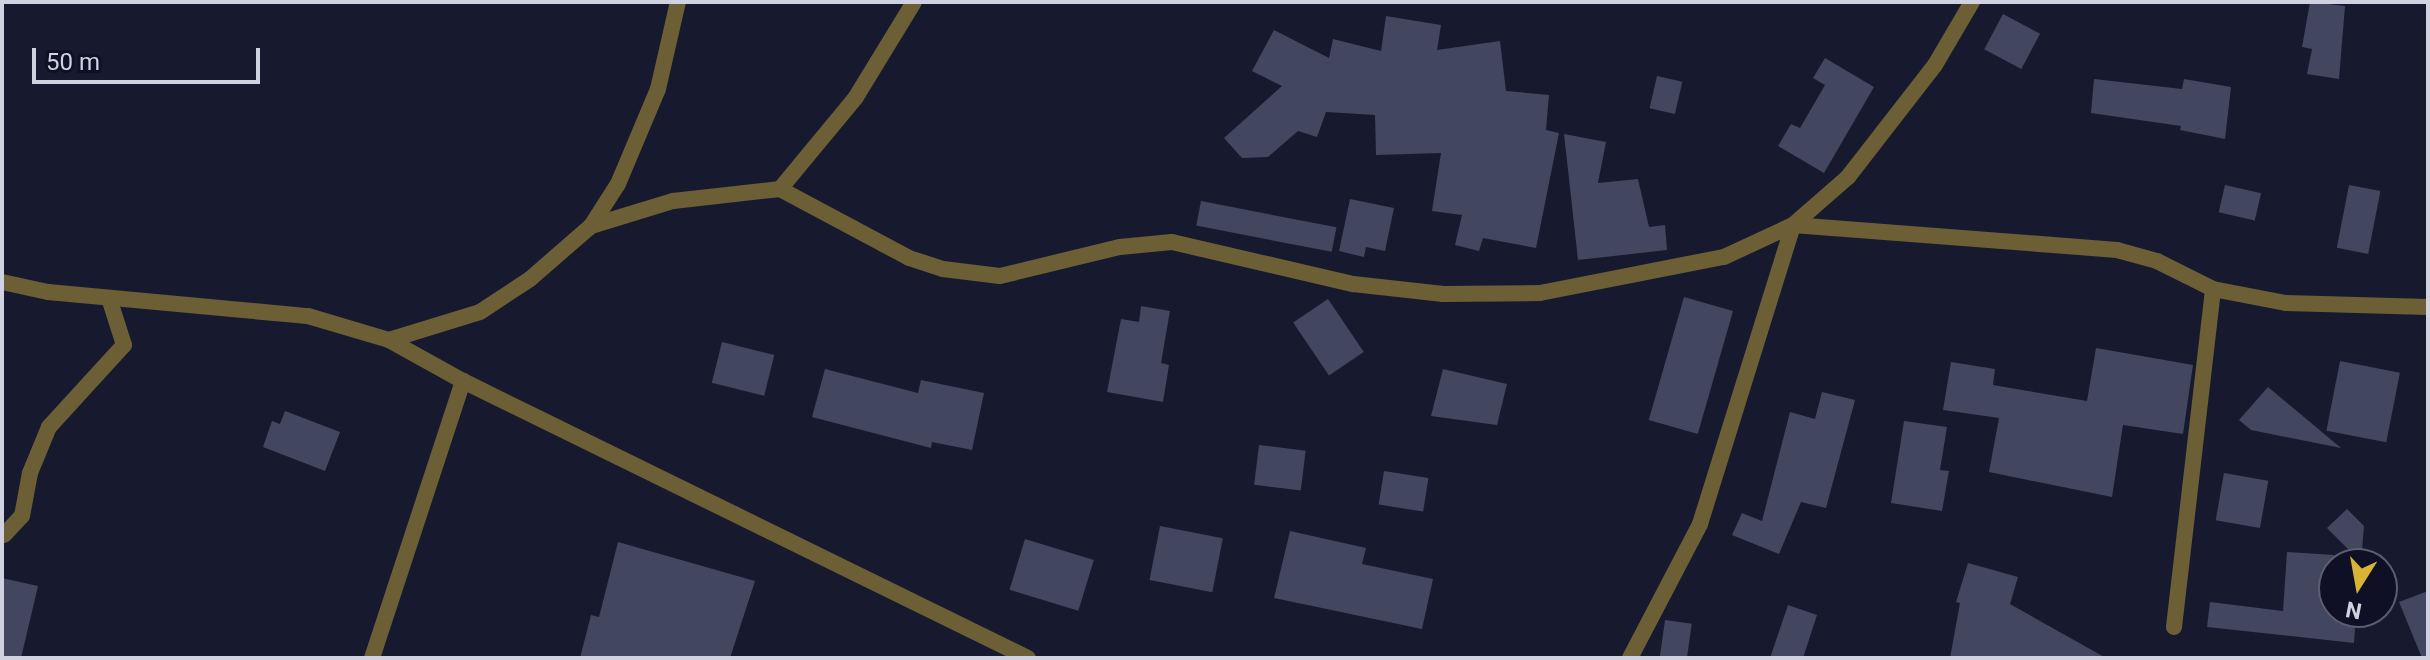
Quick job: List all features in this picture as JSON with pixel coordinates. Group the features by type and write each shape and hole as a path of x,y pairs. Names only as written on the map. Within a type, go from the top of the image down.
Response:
{"street":[{"path":"389,340 480,312 530,279 591,226 618,184 658,89 678,2"},
{"path":"780,189 856,97 914,2"},
{"path":"591,226 673,201 780,189 909,258 943,269 1000,276 1120,247 1172,242 1353,284 1443,294 1540,293 1724,257 1793,225 1848,177 1935,65 1972,2"},
{"path":"1793,225 2117,250 2157,261 2213,289 2286,303 2428,307"},
{"path":"1630,658 1700,524 1793,225"},
{"path":"2,282 109,298 308,316 389,340 463,381 1028,658"},
{"path":"2174,627 2213,289"},
{"path":"4,535 22,516 30,473 49,427 81,387 124,345 109,298"},
{"path":"372,658 463,381"}],"building":[{"path":"2310,2 2345,6 2339,79 2307,74 2312,49 2302,47"},
{"path":"2003,14 2040,34 2021,69 1984,49"},
{"path":"1386,16 1441,25 1437,50 1500,41 1506,91 1549,95 1546,130 1559,133 1536,248 1483,238 1479,251 1455,245 1462,215 1432,211 1441,153 1376,155 1375,115 1326,112 1317,137 1298,131 1268,157 1242,158 1224,138 1282,86 1252,71 1274,30 1329,58 1333,39 1381,51"},
{"path":"1825,58 1874,87 1824,173 1778,146 1791,124 1800,128 1825,85 1813,78"},
{"path":"1657,76 1682,82 1675,114 1650,108"},
{"path":"2094,79 2182,89 2184,79 2231,87 2225,139 2180,130 2181,126 2091,113"},
{"path":"1564,134 1606,142 1598,183 1638,179 1649,227 1665,225 1667,250 1578,260"},
{"path":"2225,185 2261,193 2255,221 2219,212"},
{"path":"2349,185 2380,191 2368,254 2337,248"},
{"path":"1350,199 1394,208 1385,251 1366,247 1364,257 1339,251"},
{"path":"1201,201 1336,227 1332,252 1196,226"},
{"path":"1684,297 1733,311 1698,434 1649,420"},
{"path":"1328,299 1364,352 1329,376 1293,322"},
{"path":"1141,306 1170,311 1161,363 1169,365 1163,402 1107,392 1121,319 1139,322"},
{"path":"722,342 774,355 764,396 712,383"},
{"path":"2096,348 2193,365 2183,434 2123,425 2112,497 1989,472 1999,418 1943,410 1951,362 1995,369 1993,385 2087,401"},
{"path":"2340,361 2400,373 2386,442 2326,431"},
{"path":"825,369 918,393 921,380 984,393 972,450 932,442 931,448 812,417"},
{"path":"1443,369 1507,384 1497,425 1431,416"},
{"path":"2268,387 2341,448 2251,430 2239,420"},
{"path":"1822,392 1855,400 1826,508 1801,502 1779,554 1732,535 1742,513 1762,521 1790,412 1815,419"},
{"path":"285,411 340,432 325,471 263,447 272,421 280,424"},
{"path":"1904,421 1947,427 1940,470 1949,471 1942,511 1891,503"},
{"path":"1259,445 1306,451 1301,490 1254,485"},
{"path":"1384,471 1428,478 1423,512 1379,505"},
{"path":"2224,473 2268,481 2260,528 2216,520"},
{"path":"2347,509 2364,526 2362,548 2347,548 2327,528"},
{"path":"1160,526 1223,538 1212,592 1150,580"},
{"path":"1290,531 1366,548 1362,564 1433,579 1422,629 1274,598"},
{"path":"1025,539 1094,560 1078,611 1010,590"},
{"path":"618,542 755,581 730,658 580,658 591,615 599,617"},
{"path":"2287,552 2318,554 2318,628 2355,628 2354,643 2207,627 2210,602 2283,611"},
{"path":"1968,563 2018,577 2010,604 2106,658 1950,658 1960,603 1956,602"},
{"path":"2,578 38,586 21,658 2,658"},
{"path":"2428,591 2428,658 2422,658 2399,602"},
{"path":"1788,605 1817,615 1803,658 1770,658"},
{"path":"1665,620 1692,624 1687,658 1660,658"}]}
